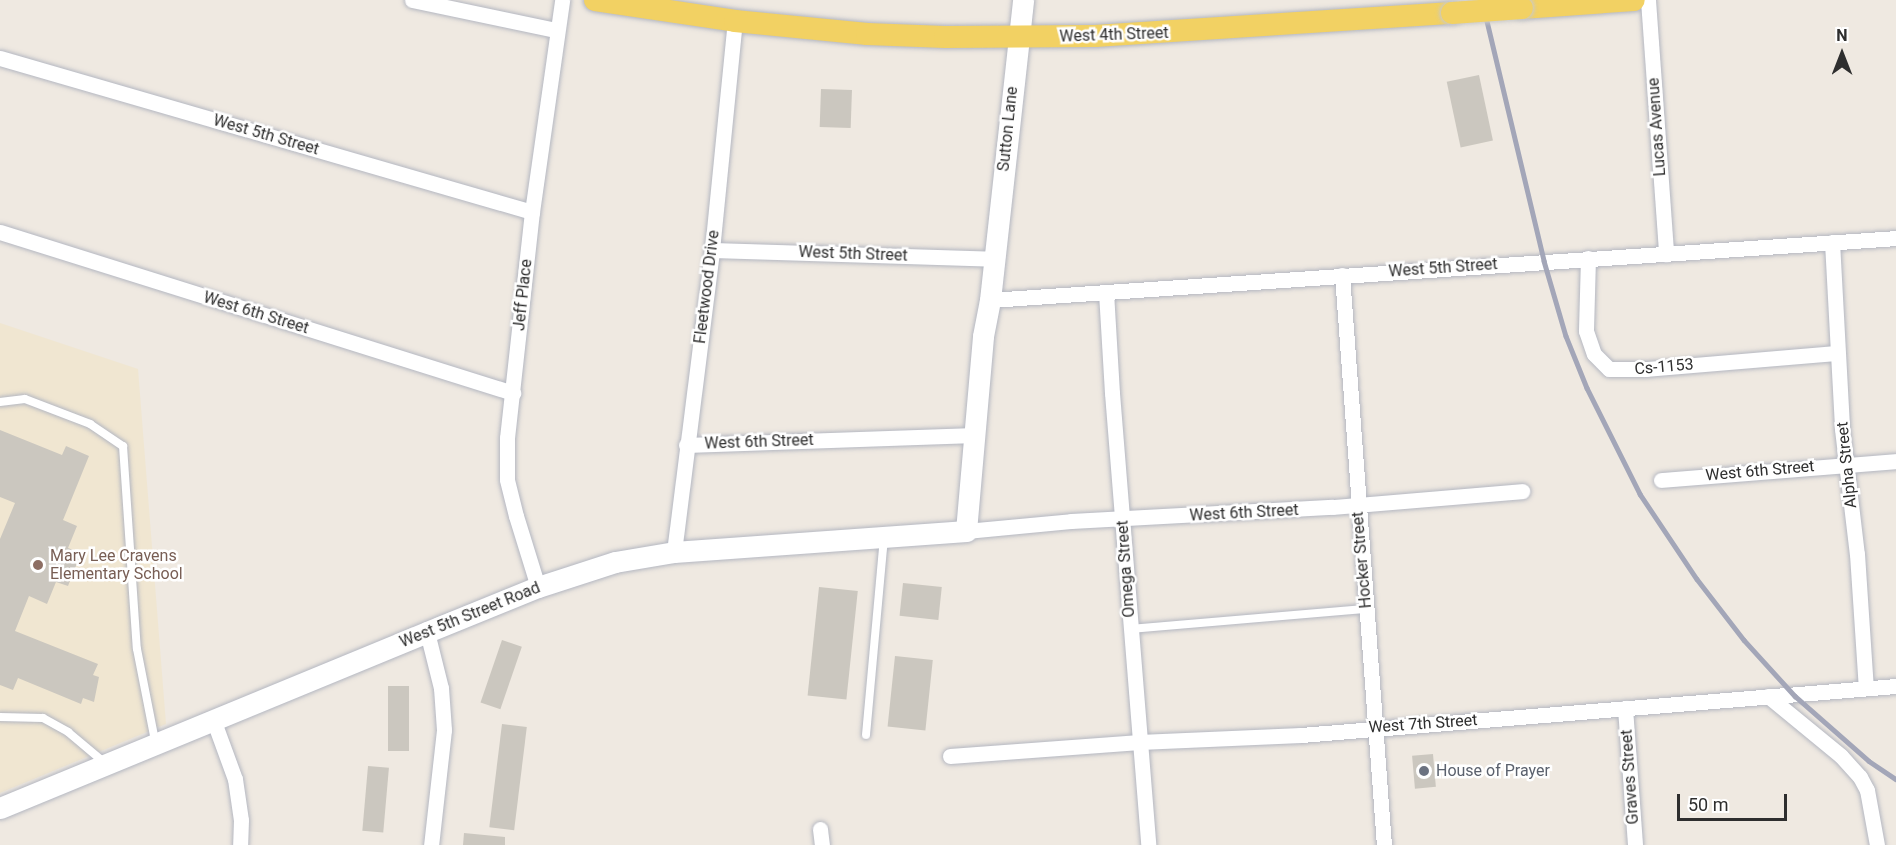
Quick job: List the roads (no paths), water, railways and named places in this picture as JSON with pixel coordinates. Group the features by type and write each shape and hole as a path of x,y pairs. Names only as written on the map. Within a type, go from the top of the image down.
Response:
{"main road":[{"name":"West 4th Street","path":"602,1 735,21 867,34 1018,38 1203,31 1634,0"}],"street":[{"path":"412,0 556,30"},
{"name":"Jeff Place","path":"538,587 507,479 507,438 532,212 562,0"},
{"name":"Sutton Lane","path":"990,300 1023,0"},
{"name":"Lucas Avenue","path":"1648,0 1666,254"},
{"name":"Fleetwood Drive","path":"674,552 712,250 735,21"},
{"name":"West 5th Street","path":"0,58 532,212"},
{"name":"West 6th Street","path":"0,232 513,393"},
{"name":"West 5th Street","path":"990,300 1896,238"},
{"name":"Alpha Street","path":"1832,242 1846,464 1857,554 1866,688"},
{"name":"West 5th Street","path":"712,250 994,259"},
{"name":"Cs-1153","path":"1588,258 1586,331 1593,354 1609,369 1646,369 1838,353"},
{"name":"Hocker Street","path":"1341,275 1384,845"},
{"name":"Omega Street","path":"1106,292 1139,742 1149,845"},
{"path":"966,531 983,336 990,300"},
{"name":"West 6th Street","path":"686,445 975,435"},
{"name":"West 6th Street","path":"1661,480 1896,461"},
{"name":"West 6th Street","path":"966,531 1071,521 1123,520 1522,491"},
{"name":"West 5th Street Road","path":"0,807 538,587 615,562 674,552 966,531"},
{"path":"427,632 441,688 444,730 431,845"},
{"name":"West 7th Street","path":"950,756 1139,742 1301,735 1376,727 1768,696 1795,696 1896,686"},
{"path":"1768,696 1841,756 1860,777 1867,790 1877,845"},
{"name":"Graves Street","path":"1625,708 1635,845"},
{"path":"213,719 235,779 241,820 240,845"},
{"path":"820,829 822,845"}],"lane":[{"path":"0,402 25,399 90,424 123,446 137,649 156,743"},
{"path":"866,735 885,537"},
{"path":"1131,629 1366,609"},
{"path":"0,717 43,718 68,732 106,764"}],"railway":[{"path":"1482,0 1544,261 1566,336 1587,388 1640,494 1697,579 1744,640 1795,696 1869,761 1896,779"}],"place":[{"name":"Mary Lee Cravens Elementary School","path":"38,565"},
{"name":"House of Prayer","path":"1424,771"}]}
